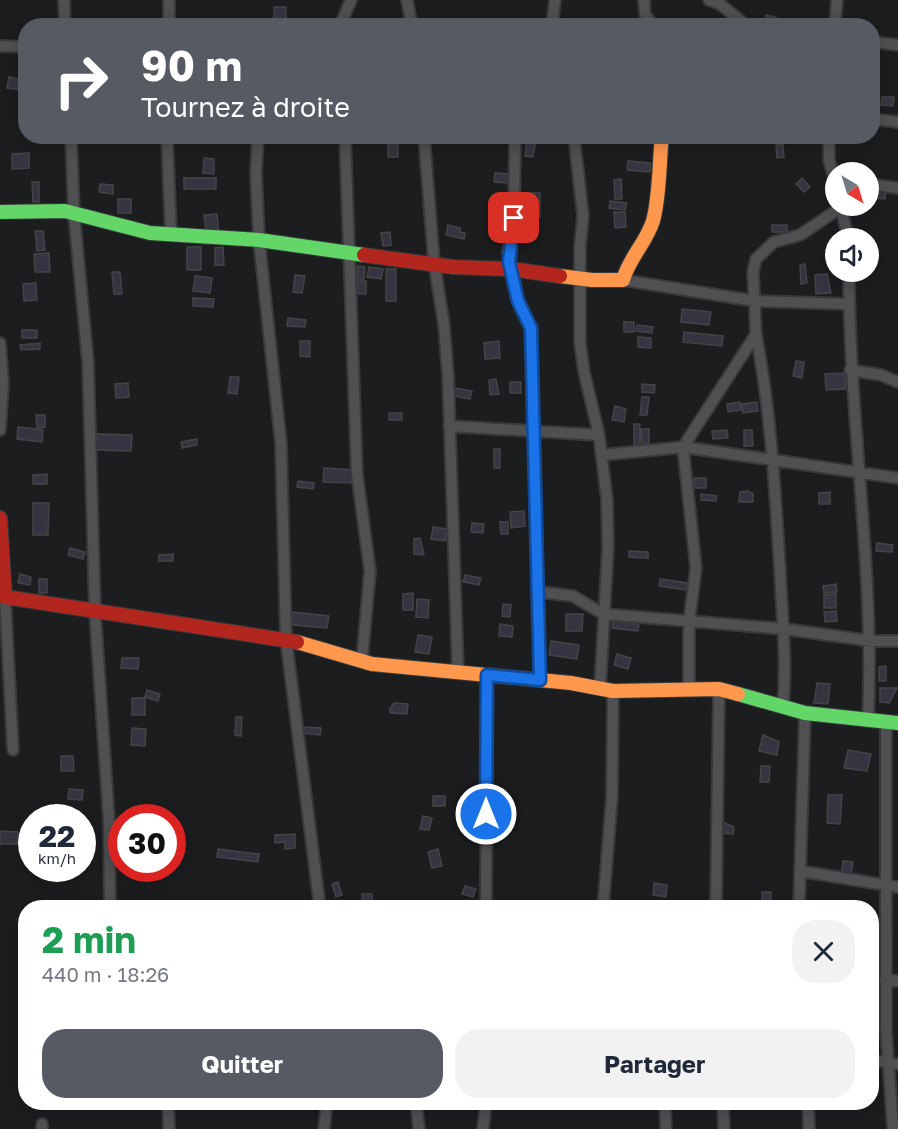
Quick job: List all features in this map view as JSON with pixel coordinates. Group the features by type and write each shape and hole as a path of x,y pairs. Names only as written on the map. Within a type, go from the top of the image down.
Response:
{"street":[{"path":"63,0 64,18"},
{"path":"169,0 170,18"},
{"path":"343,18 351,0"},
{"path":"407,0 410,18"},
{"path":"553,18 555,0"},
{"path":"644,0 645,14 648,18"},
{"path":"709,0 720,4 737,18"},
{"path":"836,18 837,0"},
{"path":"880,43 898,45"},
{"path":"0,46 18,47"},
{"path":"880,120 898,122"},
{"path":"71,144 74,213 88,362 95,612 109,820 110,900"},
{"path":"167,144 171,235"},
{"path":"258,144 256,172 260,240 281,444 286,639 319,900"},
{"path":"345,144 357,474 370,571 362,660"},
{"path":"425,144 434,262 444,325 458,672"},
{"path":"515,144 514,218 508,252 518,301 531,328 540,592 540,680"},
{"path":"575,144 583,216 579,278 583,362 599,435 607,500 608,547 603,614 612,796 604,900"},
{"path":"623,280 628,263 645,240 653,220 661,144"},
{"path":"829,144 830,162"},
{"path":"879,185 898,188"},
{"path":"0,212 65,211 150,233 260,240 473,269 511,269 579,278 623,280 755,301 849,304"},
{"path":"783,707 785,629 766,381 756,334 753,272 760,254 774,242 800,235 828,216"},
{"path":"849,282 850,370 855,444 861,471 871,641 868,721"},
{"path":"689,690 689,622 696,568 683,447 756,334"},
{"path":"0,344 3,384 0,430"},
{"path":"850,370 881,375 898,382"},
{"path":"449,426 599,435"},
{"path":"602,455 683,447 898,478"},
{"path":"0,518 13,750"},
{"path":"540,592 573,596 603,614 785,629 871,641 898,642"},
{"path":"3,597 200,629 286,639 372,664 540,680 607,690 719,689 806,713 892,722 884,885 885,979 894,1063 893,1129"},
{"path":"486,900 487,675"},
{"path":"716,900 719,689"},
{"path":"799,900 806,713"},
{"path":"800,871 898,888"},
{"path":"885,979 898,981"},
{"path":"879,1061 894,1063"},
{"path":"168,1110 169,1129"},
{"path":"324,1129 326,1110"},
{"path":"417,1110 419,1129"},
{"path":"483,1129 485,1110"},
{"path":"665,1110 666,1129"},
{"path":"723,1110 724,1129"},
{"path":"808,1110 809,1129"}],"building":[{"path":"274,7 286,7 286,18 274,18"},
{"path":"9,77 18,79 18,90 7,88"},
{"path":"882,97 894,97 893,106 881,105"},
{"path":"388,144 398,144 398,157 388,157"},
{"path":"526,144 535,144 533,157 525,156"},
{"path":"783,144 784,157 777,158 776,145"},
{"path":"29,153 29,168 12,169 12,154"},
{"path":"204,158 214,159 214,174 203,173"},
{"path":"628,161 651,163 650,172 627,170"},
{"path":"495,173 509,174 508,183 494,182"},
{"path":"184,178 216,178 216,189 184,189"},
{"path":"802,178 810,187 804,192 796,184"},
{"path":"621,179 622,199 615,199 614,180"},
{"path":"32,182 39,182 39,202 33,202"},
{"path":"100,184 113,185 113,194 99,192"},
{"path":"879,189 886,190 885,199 879,198"},
{"path":"531,193 540,193 540,218 530,218"},
{"path":"118,199 131,199 131,213 118,213"},
{"path":"610,201 627,203 625,210 609,208"},
{"path":"614,212 625,212 626,227 615,228"},
{"path":"217,214 219,237 207,238 204,215"},
{"path":"448,225 460,228 460,232 465,233 464,239 446,235"},
{"path":"772,225 787,225 787,232 772,232"},
{"path":"35,231 43,231 45,250 37,251"},
{"path":"390,232 391,245 383,246 381,233"},
{"path":"187,247 201,247 201,270 187,270"},
{"path":"223,247 224,265 215,265 215,248"},
{"path":"49,253 50,272 35,272 34,254"},
{"path":"805,264 807,283 801,284 800,265"},
{"path":"358,266 365,267 364,279 357,279"},
{"path":"369,267 383,269 381,279 367,277"},
{"path":"386,269 396,269 396,301 386,301"},
{"path":"112,272 120,272 122,294 114,294"},
{"path":"825,274 825,282 829,282 831,293 816,294 815,275"},
{"path":"295,275 305,276 302,293 293,292"},
{"path":"195,276 212,278 210,293 193,291"},
{"path":"358,281 366,281 366,294 357,294"},
{"path":"36,283 37,300 24,301 23,284"},
{"path":"193,298 214,299 213,307 193,306"},
{"path":"682,309 711,312 709,325 681,322"},
{"path":"288,318 306,320 305,327 287,326"},
{"path":"624,322 634,322 634,332 624,332"},
{"path":"637,325 653,327 652,333 636,331"},
{"path":"22,330 37,330 37,338 22,338"},
{"path":"684,332 723,336 722,346 683,342"},
{"path":"638,337 651,338 651,348 638,347"},
{"path":"300,341 310,341 310,357 300,356"},
{"path":"499,341 500,358 485,359 484,343"},
{"path":"40,343 40,349 21,350 20,345"},
{"path":"796,361 804,362 802,378 793,376"},
{"path":"845,373 845,389 826,390 825,374"},
{"path":"230,377 239,377 237,394 228,393"},
{"path":"496,379 499,394 490,395 489,380"},
{"path":"510,382 521,382 521,393 510,393"},
{"path":"128,383 129,397 116,398 115,384"},
{"path":"642,384 655,385 654,393 642,392"},
{"path":"455,388 472,391 470,399 453,396"},
{"path":"642,397 649,397 647,415 640,415"},
{"path":"740,402 742,410 728,412 727,404"},
{"path":"757,402 758,411 743,413 742,404"},
{"path":"615,406 626,409 624,422 612,420"},
{"path":"389,413 402,413 402,420 389,420"},
{"path":"36,415 45,415 45,427 37,428"},
{"path":"634,424 640,424 640,445 634,445"},
{"path":"18,427 43,430 42,442 17,439"},
{"path":"641,429 649,429 649,444 642,444"},
{"path":"727,430 728,438 713,439 712,431"},
{"path":"744,430 752,430 753,446 744,446"},
{"path":"97,434 132,435 131,451 96,450"},
{"path":"197,439 197,445 182,448 181,442"},
{"path":"494,449 500,449 500,468 494,468"},
{"path":"324,468 353,470 353,483 323,482"},
{"path":"47,474 47,484 33,484 33,475"},
{"path":"694,478 706,478 706,488 694,488"},
{"path":"298,481 314,483 313,489 297,487"},
{"path":"749,491 753,494 753,502 739,502 740,492"},
{"path":"830,492 830,504 819,504 819,493"},
{"path":"701,494 717,496 716,501 701,500"},
{"path":"33,503 49,503 48,535 33,535"},
{"path":"524,511 525,526 511,528 510,512"},
{"path":"500,522 508,522 508,534 501,534"},
{"path":"472,523 484,524 483,533 471,532"},
{"path":"433,527 447,529 445,541 431,539"},
{"path":"420,538 424,555 414,554 414,539"},
{"path":"877,543 893,545 892,552 876,551"},
{"path":"70,548 85,552 83,559 68,555"},
{"path":"629,551 648,552 648,558 629,557"},
{"path":"173,554 173,561 159,561 159,555"},
{"path":"20,574 31,577 30,585 18,583"},
{"path":"465,575 481,578 479,585 463,582"},
{"path":"39,579 47,579 47,593 39,593"},
{"path":"660,579 687,583 686,590 659,586"},
{"path":"836,584 837,592 824,593 823,586"},
{"path":"413,593 413,610 403,610 403,594"},
{"path":"836,594 836,608 824,608 824,595"},
{"path":"417,599 429,600 428,618 416,617"},
{"path":"503,604 511,605 510,617 502,616"},
{"path":"836,611 837,621 825,622 824,612"},
{"path":"293,612 329,616 327,628 292,625"},
{"path":"566,614 583,614 582,631 566,631"},
{"path":"613,621 639,624 638,631 612,628"},
{"path":"500,624 513,626 512,637 499,636"},
{"path":"418,635 432,637 429,654 415,652"},
{"path":"551,641 579,645 577,659 549,655"},
{"path":"617,654 631,658 628,669 614,665"},
{"path":"122,658 139,658 138,669 121,668"},
{"path":"886,666 886,681 879,681 879,667"},
{"path":"817,683 830,684 828,704 814,703"},
{"path":"880,688 897,688 889,703 880,702"},
{"path":"147,690 160,694 158,701 145,697"},
{"path":"132,698 145,698 145,715 132,715"},
{"path":"394,703 408,704 407,714 390,713 390,708"},
{"path":"236,717 242,717 241,736 235,735"},
{"path":"304,727 321,728 320,735 303,733"},
{"path":"132,728 146,729 145,746 131,745"},
{"path":"763,735 779,742 777,755 759,751"},
{"path":"848,750 871,754 867,771 844,768"},
{"path":"61,756 73,756 74,771 61,771"},
{"path":"761,766 770,766 769,782 760,782"},
{"path":"69,789 83,790 82,800 68,799"},
{"path":"828,795 842,795 840,824 827,823"},
{"path":"433,796 445,796 445,806 433,806"},
{"path":"423,816 432,818 429,830 420,829"},
{"path":"722,822 734,827 733,834 721,833"},
{"path":"0,831 18,832 17,844 0,844"},
{"path":"295,834 295,848 285,849 285,842 275,843 275,835"},
{"path":"218,849 259,854 258,862 217,857"},
{"path":"438,849 442,866 432,868 428,852"},
{"path":"843,861 853,862 851,875 841,875"},
{"path":"338,882 342,895 336,897 332,884"},
{"path":"654,883 667,885 666,897 653,895"},
{"path":"465,886 476,889 473,897 462,894"},
{"path":"762,892 771,892 771,900 762,900"},
{"path":"362,894 372,894 372,900 362,900"}],"traffic: fast":[{"path":"0,212 65,211 150,233 259,240 364,255"},
{"path":"738,694 805,713 898,723"}],"traffic: slow":[{"path":"560,276 592,280 623,280 653,221 661,144"},
{"path":"297,642 372,664 571,683 613,691 719,689 738,694"}],"traffic: jam":[{"path":"364,255 453,267 511,269 560,276"},
{"path":"0,518 5,597 297,642"}],"route":[{"path":"486,814 487,675 540,680 540,592 535,501 531,328 530,322 520,307 509,262 508,252 514,218"}]}
